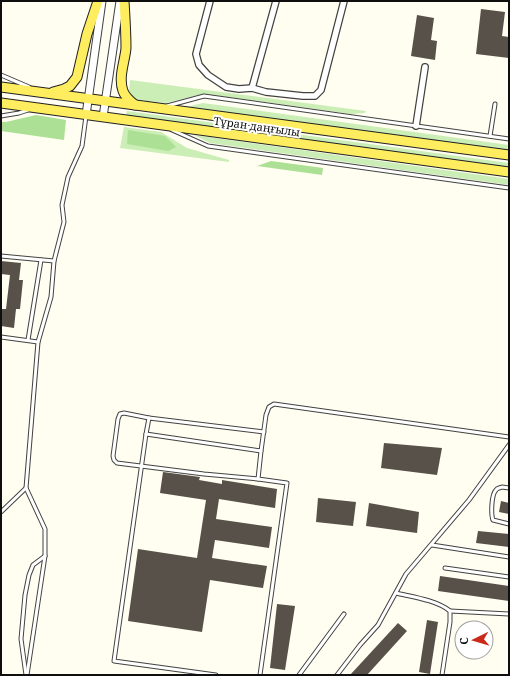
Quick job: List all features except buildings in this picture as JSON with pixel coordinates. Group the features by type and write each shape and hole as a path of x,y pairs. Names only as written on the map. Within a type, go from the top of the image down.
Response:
{"main road":[{"path":"46,93 64,90 70,86 77,77 87,34 98,1"},
{"path":"124,1 126,50 121,81 126,97 135,105"},
{"name":"Тұран даңғылы","path":"1,87 509,155"},
{"name":"Тұран даңғылы","path":"1,103 509,172"}],"street":[{"path":"86,115 102,1"},
{"path":"103,117 120,1"},
{"path":"210,1 196,54 199,65 208,75 226,87 239,89 252,88 266,92 295,96 315,96 321,90 344,1"},
{"path":"252,88 276,1"},
{"path":"416,126 425,67"}],"lane":[{"path":"1,75 46,93"},
{"path":"159,108 204,96 509,139"},
{"path":"490,136 495,104"},
{"path":"1,116 36,108"},
{"path":"26,675 45,556 45,529 26,488 38,342 51,297 54,261 64,222 62,205 68,177 82,146 86,115"},
{"path":"160,124 208,146 509,188"},
{"path":"1,256 54,261"},
{"path":"28,340 41,260"},
{"path":"1,337 38,342"},
{"path":"258,479 266,415 269,407 274,404 509,437"},
{"path":"260,675 287,483 204,474 118,462 114,460 118,419 120,414 264,432"},
{"path":"149,418 141,465 114,661 216,675"},
{"path":"146,434 261,451"},
{"path":"337,675 360,645 378,625 406,574 469,500 509,445"},
{"path":"509,488 502,486 496,490 493,496 491,516 493,520 509,524"},
{"path":"1,512 26,488"},
{"path":"432,545 509,557"},
{"path":"26,675 21,639 25,595 29,575 33,565 45,556"},
{"path":"445,568 509,577"},
{"path":"396,593 434,602 444,606 450,611 509,614"},
{"path":"442,675 450,622 450,611"},
{"path":"299,675 344,614"}],"green space":[{"path":"130,80 366,111 365,113 351,114 206,94 166,103 146,101 135,99 129,92"},
{"path":"203,103 509,145 509,150 186,107"},
{"path":"127,111 509,163 509,168 126,115"},
{"path":"36,115 66,120 64,140 1,131 1,122"},
{"path":"124,127 161,132 187,148 229,160 229,162 120,148"},
{"path":"128,130 165,136 176,147 168,151 127,144"},
{"path":"194,135 509,179 509,185 210,143"},
{"path":"271,161 323,168 322,175 257,166"}]}
